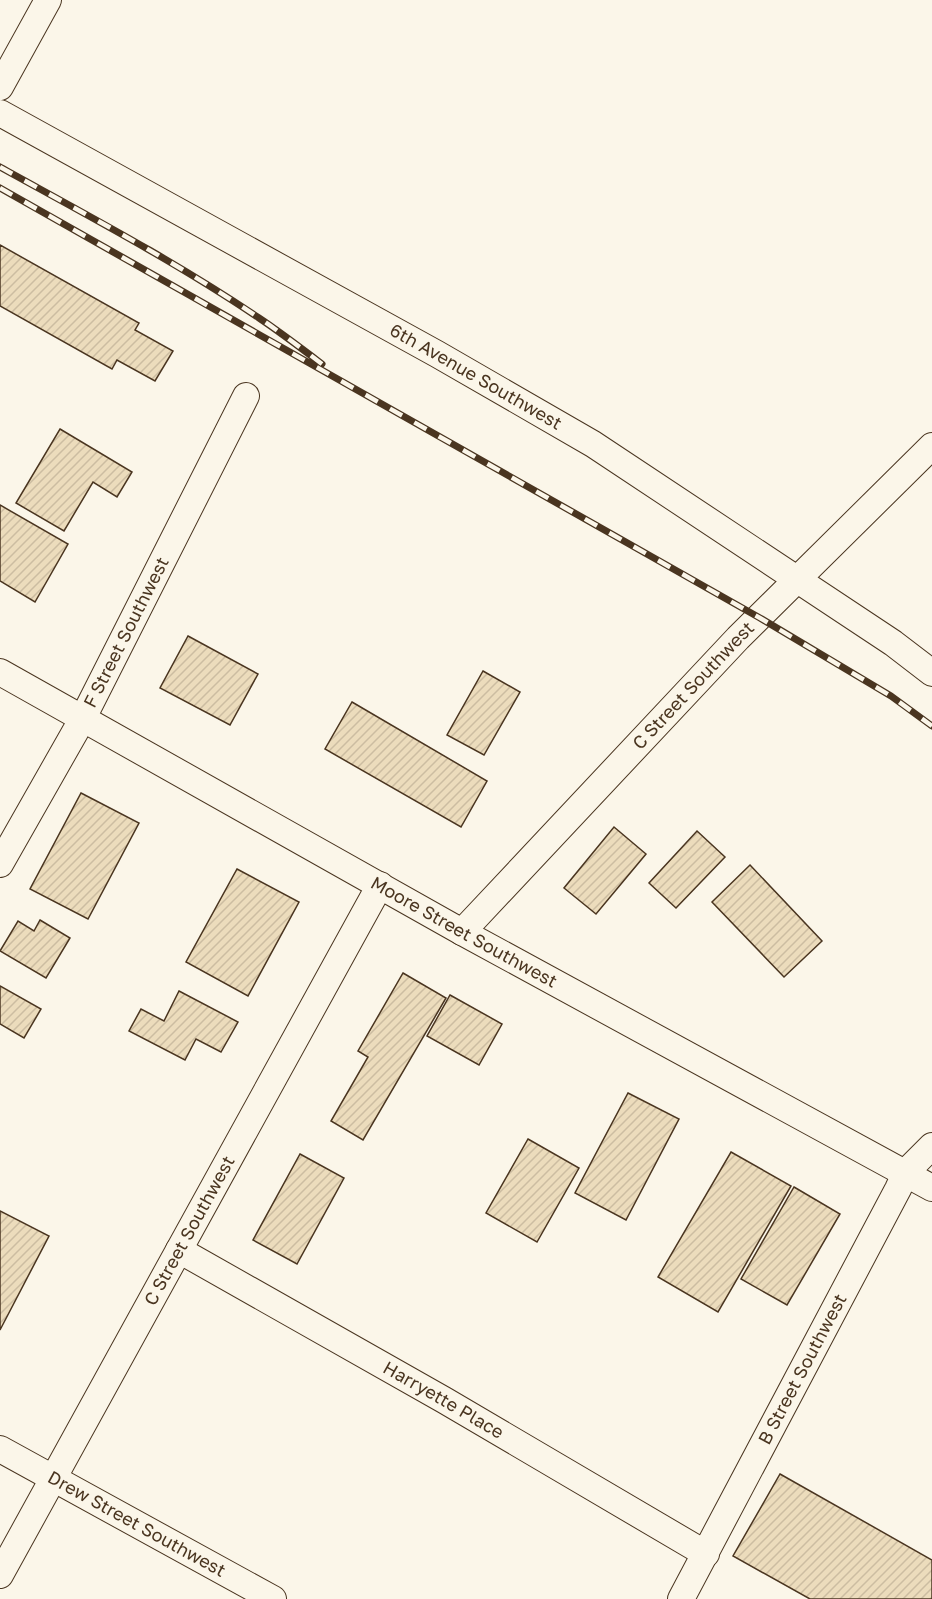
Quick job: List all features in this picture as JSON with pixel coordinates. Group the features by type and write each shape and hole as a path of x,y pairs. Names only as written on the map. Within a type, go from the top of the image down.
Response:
{"street":[{"path":"0,87 48,0"},
{"name":"6th Avenue Southwest","path":"0,113 437,354 593,444 894,643 932,673"},
{"name":"F Street Southwest","path":"0,864 83,718 246,396"},
{"name":"C Street Southwest","path":"462,932 738,638 932,446"},
{"name":"Moore Street Southwest","path":"0,672 462,932 932,1188"},
{"name":"C Street Southwest","path":"0,1575 380,885"},
{"name":"B Street Southwest","path":"681,1599 906,1172 932,1146"},
{"name":"Harryette Place","path":"179,1250 444,1400 705,1554"},
{"name":"Drew Street Southwest","path":"0,1449 273,1599"}],"building":[{"path":"0,245 139,323 135,330 173,351 155,381 117,360 112,369 0,306"},
{"path":"60,429 132,472 117,497 93,482 64,531 16,503"},
{"path":"0,505 68,544 35,602 0,581"},
{"path":"188,636 258,674 230,725 160,688"},
{"path":"483,671 520,692 484,755 447,735"},
{"path":"352,702 487,781 461,827 325,749"},
{"path":"81,793 139,823 88,919 30,889"},
{"path":"614,827 646,854 596,914 564,888"},
{"path":"697,831 725,857 676,908 649,883"},
{"path":"750,865 822,941 784,977 712,902"},
{"path":"237,869 299,902 248,996 186,962"},
{"path":"40,920 70,938 46,978 0,951 18,921 34,931"},
{"path":"403,973 446,998 363,1140 331,1121 368,1057 358,1051"},
{"path":"0,986 41,1009 24,1038 0,1024"},
{"path":"179,991 238,1022 221,1052 196,1039 185,1060 129,1031 141,1009 164,1021"},
{"path":"450,995 502,1024 479,1065 427,1036"},
{"path":"628,1093 679,1119 626,1220 575,1193"},
{"path":"528,1139 579,1168 537,1242 486,1213"},
{"path":"731,1152 791,1186 718,1312 658,1277"},
{"path":"300,1154 344,1178 297,1264 253,1240"},
{"path":"794,1187 840,1214 787,1305 741,1279"},
{"path":"0,1211 49,1236 0,1330"},
{"path":"780,1474 932,1560 932,1599 810,1599 733,1556"}],"railway":[{"path":"0,167 228,297 322,364"},
{"path":"0,188 760,618 891,696 932,726"}]}
